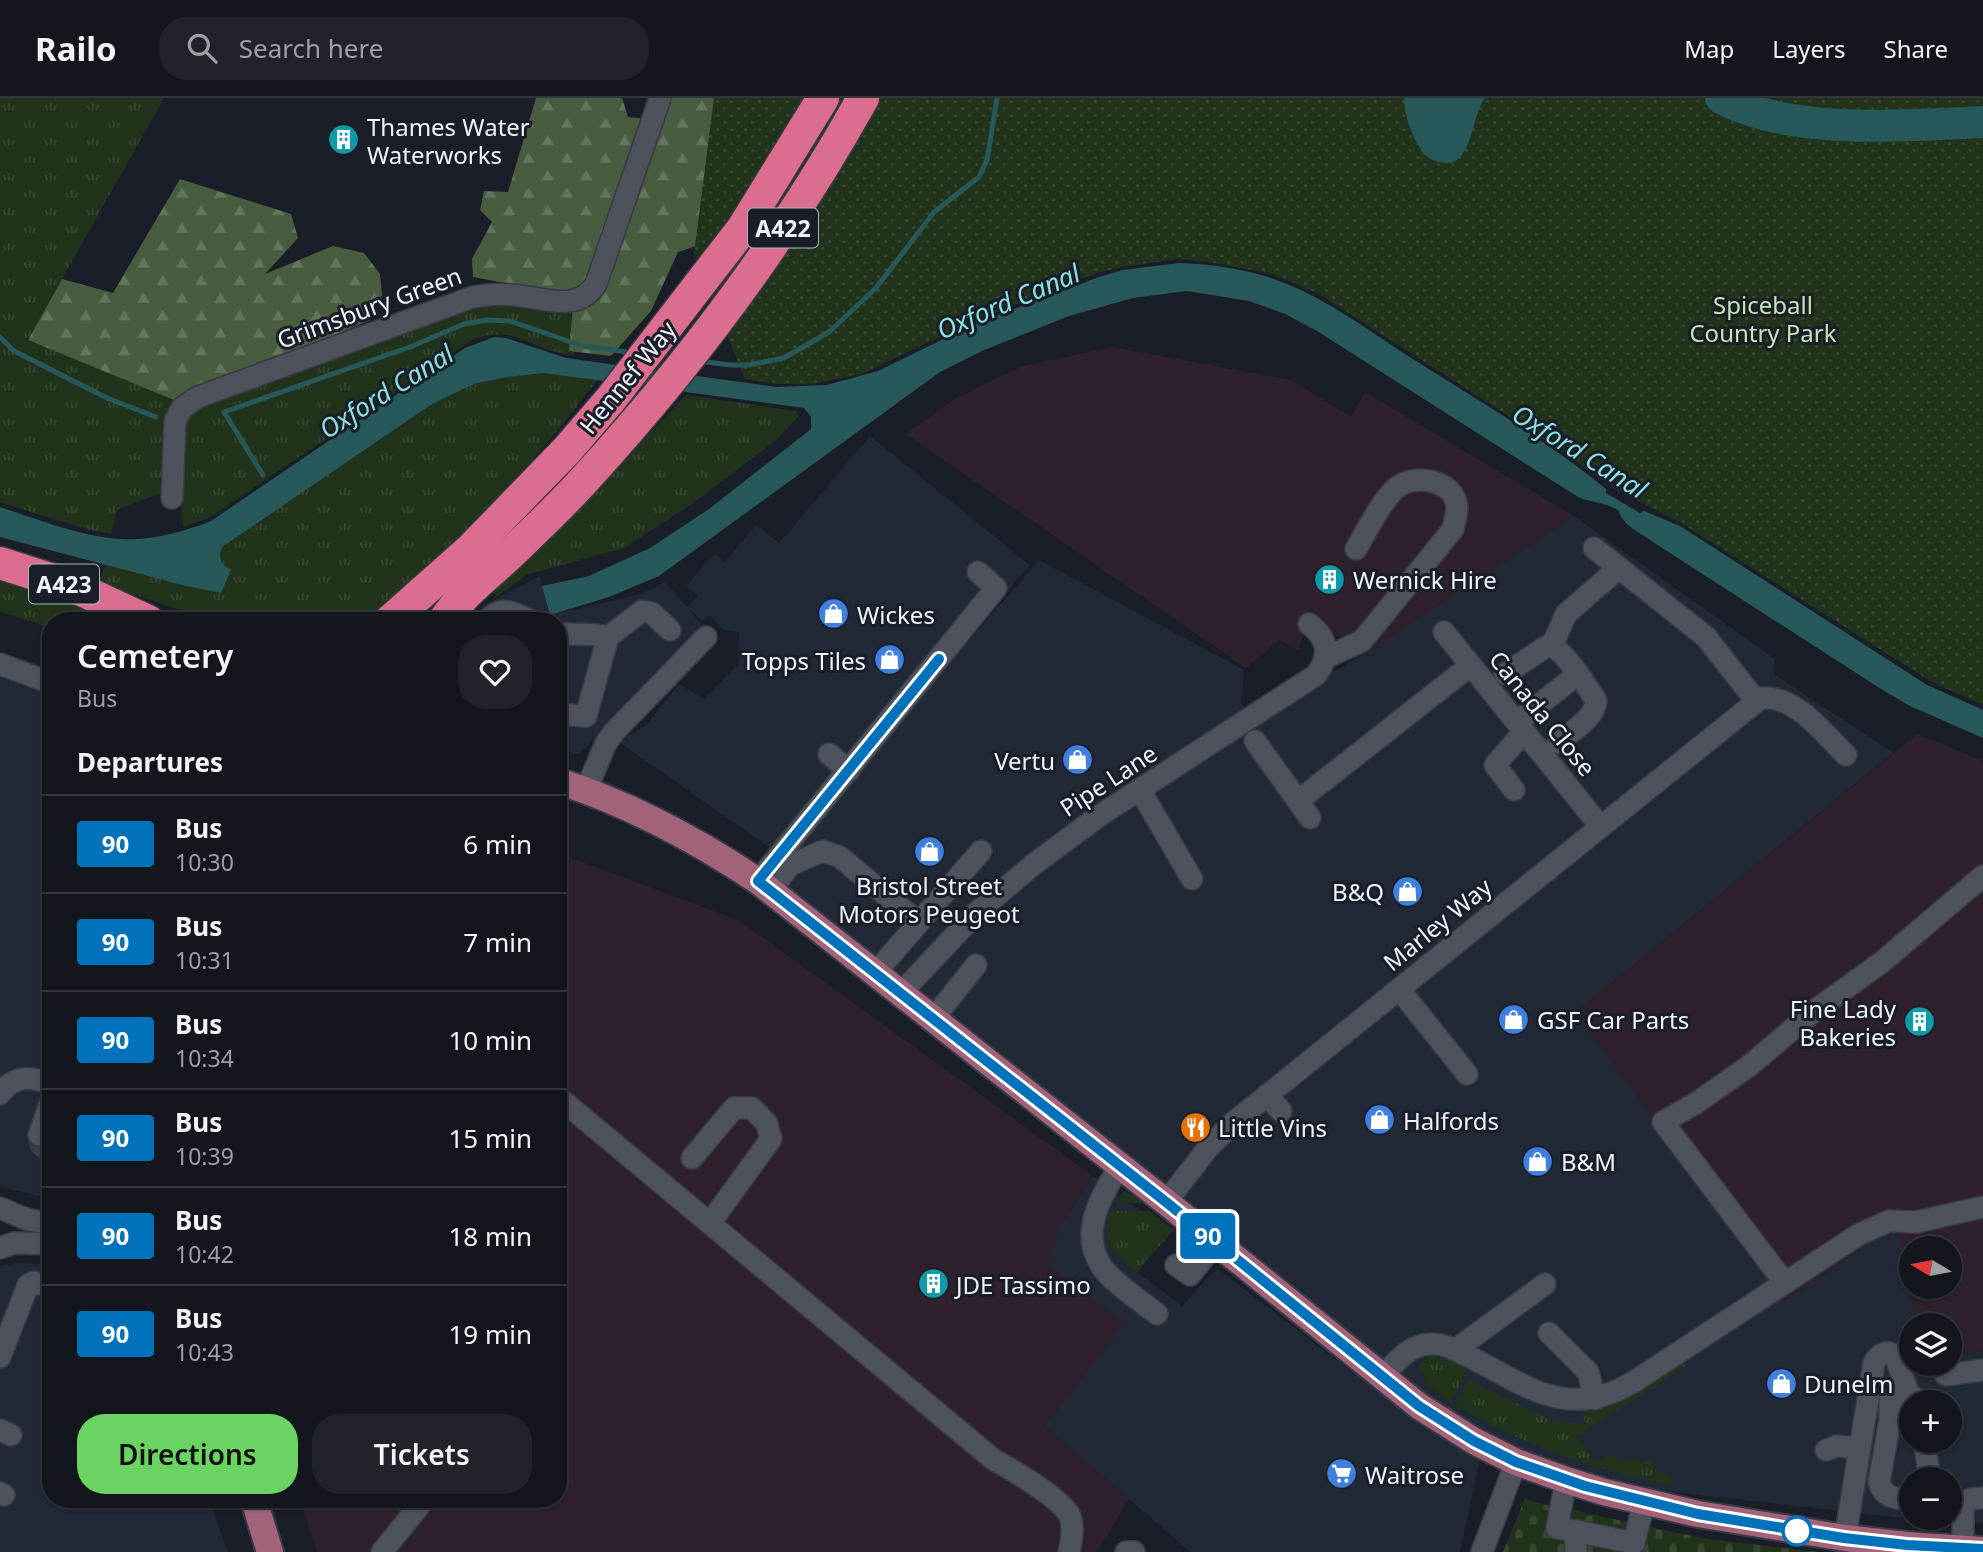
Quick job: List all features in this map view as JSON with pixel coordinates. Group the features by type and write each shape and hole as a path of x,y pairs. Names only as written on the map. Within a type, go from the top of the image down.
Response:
{"highway":[{"name":"Hennef Way","path":"400,612 471,549 567,450 653,348 743,228 823,98"},
{"name":"Hennef Way","path":"452,612 470,590 585,479 692,351 782,230 835,149 863,98"},
{"name":"A423","path":"0,563 75,587 129,612"}],"main road":[{"path":"567,784 626,806 679,832 764,886 902,992 1444,1424 1516,1462 1566,1480 1644,1502 1726,1519 1844,1538 1973,1549"},
{"path":"256,1508 270,1552"}],"street":[{"name":"Grimsbury Green","path":"172,498 175,421 182,408 198,397 473,297 502,293 571,302 590,293 596,284 660,98"},
{"path":"1309,624 1323,638 1326,646 1325,658 1362,641 1453,529 1457,506 1449,491 1435,482 1419,479 1406,481 1396,488 1384,503 1356,549"},
{"path":"1594,548 1706,637 1756,701 1769,697 1789,704 1846,755"},
{"path":"1552,646 1566,614 1619,568"},
{"path":"764,886 849,771 996,589 978,572"},
{"path":"586,716 608,637 642,611 652,613 670,630"},
{"name":"Canada Close","path":"1444,632 1600,826"},
{"path":"567,635 585,633 608,637"},
{"path":"586,790 614,732 706,637"},
{"path":"1505,674 1542,648 1552,646 1557,648 1578,674 1597,700 1597,705 1593,713 1558,743"},
{"name":"Pipe Lane","path":"902,992 944,945 1003,889 1066,839 1310,680 1321,669 1325,658"},
{"path":"0,664 42,680"},
{"path":"1255,741 1303,809 1471,665"},
{"path":"1514,790 1495,765 1521,727 1578,674"},
{"name":"Marley Way","path":"1166,1202 1217,1137 1346,1022 1399,989 1756,701"},
{"path":"567,715 586,716 607,743"},
{"path":"829,754 849,771"},
{"path":"1140,790 1192,879"},
{"path":"764,886 790,865 823,851 840,857 918,922"},
{"path":"876,972 981,851"},
{"path":"1784,1282 1663,1122 1749,1066 1814,1011 1882,962 1983,876"},
{"path":"934,1018 976,965"},
{"path":"1399,989 1467,1074"},
{"path":"0,1094 11,1082 18,1079 32,1078 42,1081"},
{"path":"1267,1095 1281,1111"},
{"path":"567,1104 993,1458 1038,1487 1065,1510 1071,1521 1069,1552"},
{"path":"692,1158 734,1108 752,1108 767,1124 771,1139 710,1223"},
{"path":"38,1135 42,1125"},
{"path":"1120,1166 1091,1223 1092,1249 1103,1269 1157,1314"},
{"path":"1382,1377 1415,1347 1437,1343 1545,1394 1579,1401 1595,1399 1635,1381 1858,1235 1889,1221 1916,1222 1983,1208"},
{"path":"0,1209 42,1222"},
{"path":"0,1209 4,1230 0,1245 42,1244"},
{"path":"1176,1265 1190,1275 1216,1242"},
{"path":"0,1357 28,1286 34,1282 42,1285"},
{"path":"1455,1350 1516,1297 1545,1284"},
{"path":"1549,1333 1588,1373 1595,1399"},
{"path":"1844,1538 1874,1363 1880,1355 1887,1352 1897,1357 1903,1390"},
{"path":"1962,1373 1983,1370"},
{"path":"1867,1404 1899,1400"},
{"path":"1899,1407 1890,1420 1879,1482 1881,1490 1889,1497 1899,1498"},
{"path":"1826,1450 1837,1446 1860,1448"},
{"path":"1482,1552 1516,1462"},
{"path":"1566,1480 1557,1528 1576,1542 1633,1543 1644,1502"},
{"path":"1973,1549 1962,1510 1967,1501 1983,1498"},
{"path":"382,1552 418,1508"},
{"path":"1126,1552 1134,1552"}],"shaded area":[{"path":"1404,98 1485,98 1470,140 1459,158 1450,163 1439,162 1424,154 1409,125"},
{"path":"1179,263 1224,267 1288,284 1326,303 1537,438 1584,471 1606,489 1606,493 1640,513 1644,511 1680,526 1927,685 1983,710 1983,738 1910,706 1881,689 1638,532 1624,520 1619,511 1578,497 1317,331 1285,314 1249,301 1187,291 1133,298 1069,316 984,350 940,372 659,576 609,597 560,612 549,612 542,586 589,576 650,548 709,509 811,429 811,417 804,408 544,373 474,384 432,404 222,547 221,561 231,570 221,593 0,537 0,507 75,531 121,539 167,535 211,521 465,348 494,337 506,338 566,358 777,387 827,385 878,371 974,324 1123,270"},
{"path":"1113,347 1291,380 1351,417 1365,392 1574,516 1368,651 1311,622 1304,632 1299,650 1279,640 1246,668 906,434 956,398 1023,366"},
{"path":"870,436 1030,565 807,825 1039,560 1244,670 1241,703 1255,720 1368,651 1574,516 1775,659 1774,674 1893,753 1575,1013 1893,1229 1897,1229 1899,1299 1912,1299 1914,1313 1899,1313 1899,1376 1962,1376 1962,1354 1983,1351 1983,1523 1962,1523 1962,1467 1899,1467 1899,1518 1566,1480 1382,1377 758,881 780,855 619,742 646,725 679,684 704,699 738,664 739,633 723,629 709,615 703,621 688,608 702,625 612,725 578,754 567,751 567,612 563,612 641,594 665,582 687,607 698,596 686,586 714,554 725,562 756,525 779,543"},
{"path":"540,576 549,612 477,612 482,606"},
{"path":"0,664 42,680 42,1197 0,1187"},
{"path":"1917,734 1983,761 1983,1351 1962,1354 1962,1313 1914,1313 1912,1299 1962,1299 1962,1236 1899,1236 1899,1239 1897,1229 1892,1229 1788,1299 1575,1013"},
{"path":"567,856 740,921 1093,1176 1061,1225 1048,1265 1125,1323 1044,1426 1129,1499 1097,1552 317,1552 303,1508 567,1508"},
{"path":"1093,1176 1168,1230 1138,1273 1182,1306 1217,1268 1383,1396 1480,1458 1460,1552 1190,1552 1044,1426 1124,1323 1047,1265 1061,1225"},
{"path":"18,1263 42,1264 42,1508 212,1508 228,1552 0,1552 0,1266"}],"green space":[{"path":"0,98 164,98 28,339 174,400 168,416 161,493 117,510 111,534 85,529 0,502"},
{"path":"536,98 622,98 628,117 658,120 667,98 798,98 708,242 678,252 651,311 611,356 569,351 574,296 473,277 472,259 492,222 480,210 484,191 508,192"},
{"name":"Spiceball Country Park","path":"714,98 1983,98 1983,705 1930,681 1681,523 1615,489 1538,435 1319,294 1269,273 1178,259 1122,267 1097,273 973,321 862,374 811,384 777,384 745,379 694,254"},
{"path":"180,179 291,214 298,238 265,274 333,246 364,253 380,274 382,295 371,313 371,320 174,400 28,340 62,279 113,293"},
{"path":"491,298 578,304 574,355 500,334 472,340 209,518 183,527 180,483 185,418 203,400"},
{"path":"544,373 598,379 546,444 488,508 427,567 374,612 187,612 97,582 106,565 182,585 201,587 225,567 221,561 221,547 432,404 474,384"},
{"path":"686,395 796,411 799,416 775,441 700,498 624,548 526,575 498,596 489,590 544,544"},
{"path":"0,579 98,612 42,612 42,625 0,611"},
{"path":"1124,1191 1144,1203 1116,1202"},
{"path":"1110,1211 1149,1211 1174,1230 1136,1272 1111,1246 1108,1232"},
{"path":"1440,1351 1470,1364 1451,1402 1428,1386 1423,1373 1418,1369 1426,1357"},
{"path":"1682,1360 1685,1367 1577,1436 1592,1459 1598,1460 1612,1453 1618,1463 1637,1458 1641,1464 1649,1460 1659,1474 1665,1471 1673,1479 1671,1485 1614,1472 1533,1444 1455,1405 1468,1380 1552,1421 1585,1424 1583,1411 1623,1397"},
{"path":"1525,1498 1707,1539 1820,1552 1503,1552"}],"waterway":[{"path":"699,361 749,365 784,358 829,332 876,288 934,212 979,177 987,160 997,98"},
{"path":"1721,98 1749,110 1814,123 1884,126 1983,122"},
{"name":"Oxford Canal","path":"263,475 224,412 410,347 464,324 487,320 510,321 583,346 634,353"},
{"path":"0,337 14,351 107,398 156,417"}],"tunnel":[{"path":"39,1135 42,1147"}],"bus line":[{"name":"90","path":"939,659 758,881 902,992 1419,1406 1474,1441 1516,1462 1585,1486 1698,1514 1844,1538 1983,1549"}],"place":[{"name":"Thames Water Waterworks","path":"344,140"},
{"name":"Wernick Hire","path":"1330,579"},
{"name":"Wickes","path":"834,614"},
{"name":"Topps Tiles","path":"889,660"},
{"name":"Vertu","path":"1078,760"},
{"name":"Bristol Street Motors Peugeot","path":"929,851"},
{"name":"B&Q","path":"1407,891"},
{"name":"GSF Car Parts","path":"1514,1019"},
{"name":"Fine Lady Bakeries","path":"1919,1022"},
{"name":"Halfords","path":"1380,1120"},
{"name":"Little Vins","path":"1195,1127"},
{"name":"B&M","path":"1538,1161"},
{"name":"JDE Tassimo","path":"933,1284"},
{"name":"Dunelm","path":"1781,1383"},
{"name":"Waitrose","path":"1342,1474"}]}
